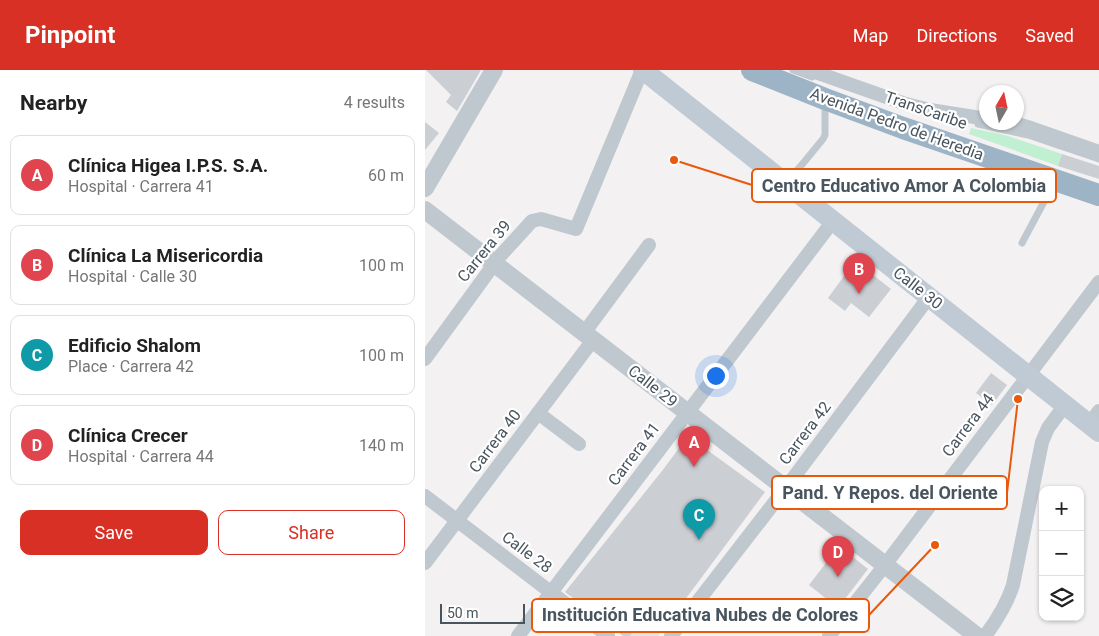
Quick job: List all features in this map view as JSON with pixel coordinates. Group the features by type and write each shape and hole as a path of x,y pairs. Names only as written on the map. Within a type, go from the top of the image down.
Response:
{"highway":[{"name":"Avenida Pedro de Heredia","path":"752,70 820,92 903,128 1099,195"}],"main road":[{"name":"Calle 30","path":"643,70 1065,405 1096,423"}],"street":[{"path":"425,188 494,70"},
{"name":"Carrera 39","path":"425,359 494,264 532,221 541,219 576,229 643,70"},
{"path":"809,70 906,104 979,118"},
{"path":"1024,126 1099,152"},
{"name":"Calle 29","path":"425,210 977,636"},
{"name":"Carrera 41","path":"518,636 833,221"},
{"name":"Carrera 40","path":"425,563 538,413 649,245"},
{"name":"Carrera 44","path":"829,636 1099,282"},
{"name":"Carrera 42","path":"671,636 929,297"},
{"path":"985,636 1003,610 1013,585 1042,442 1048,428 1065,405"},
{"path":"538,413 579,444"},
{"name":"Calle 28","path":"425,496 608,636"}],"lane":[{"name":"TransCaribe","path":"793,70 899,108 1014,132 1062,146 1099,160"},
{"path":"785,183 800,167 825,134 820,92 786,75"},
{"path":"1022,243 1056,180"}],"shaded area":[{"path":"649,611 667,624 658,636 630,636"}],"green space":[{"path":"971,128 1008,136 1062,154 1058,166 969,134"}],"building":[{"path":"426,70 481,70 457,111 446,102 451,95"},
{"path":"425,122 439,133 425,150"},
{"path":"1062,154 1099,166 1099,179 1058,166"},
{"path":"855,261 891,289 869,317 851,303 845,311 828,298"},
{"path":"991,373 1007,385 992,405 976,393"},
{"path":"688,436 765,492 667,624 649,611 630,636 623,636 565,592"},
{"path":"839,546 868,569 838,608 809,585"}],"place":[{"name":"Centro Educativo Amor A Colombia","path":"674,160"},
{"name":"Clínica La Misericordia","path":"859,294"},
{"name":"Pand. Y Repos. del Oriente","path":"1018,399"},
{"name":"Clínica Higea I.P.S. S.A.","path":"694,467"},
{"name":"Edificio Shalom","path":"699,540"},
{"name":"Institución Educativa Nubes de Colores","path":"935,545"},
{"name":"Clínica Crecer","path":"838,577"}]}
